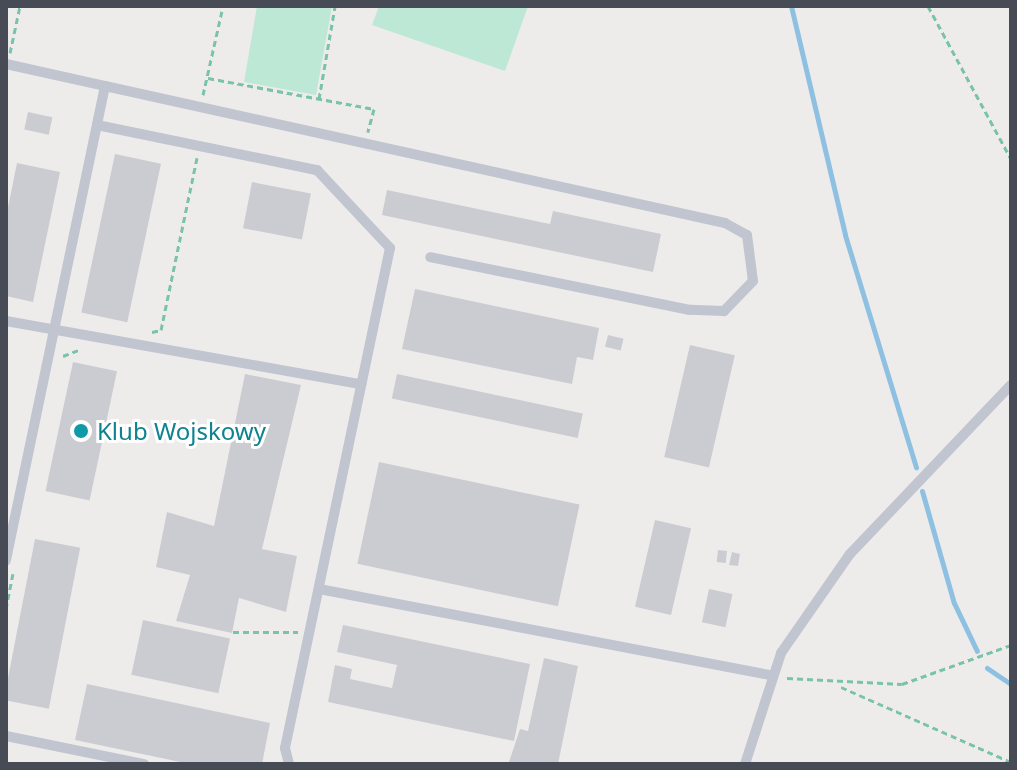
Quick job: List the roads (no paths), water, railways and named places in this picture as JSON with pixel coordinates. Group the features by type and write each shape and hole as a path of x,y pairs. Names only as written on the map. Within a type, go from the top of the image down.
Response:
{"lane":[{"path":"7,64 725,223 747,235 753,281 724,311 690,310 430,257"},
{"path":"6,561 105,86"},
{"path":"97,125 317,170 381,230 390,248 285,748 289,764"},
{"path":"6,321 361,384"},
{"path":"745,764 781,653 849,555 1011,385"},
{"path":"319,589 773,676"},
{"path":"6,736 144,764"},
{"path":"71,764 75,750"}],"waterway":[{"path":"791,6 845,235 916,467"},
{"path":"922,491 954,603 977,651"},
{"path":"987,668 1011,684"}],"place":[{"name":"Klub Wojskowy","path":"81,431"}]}
